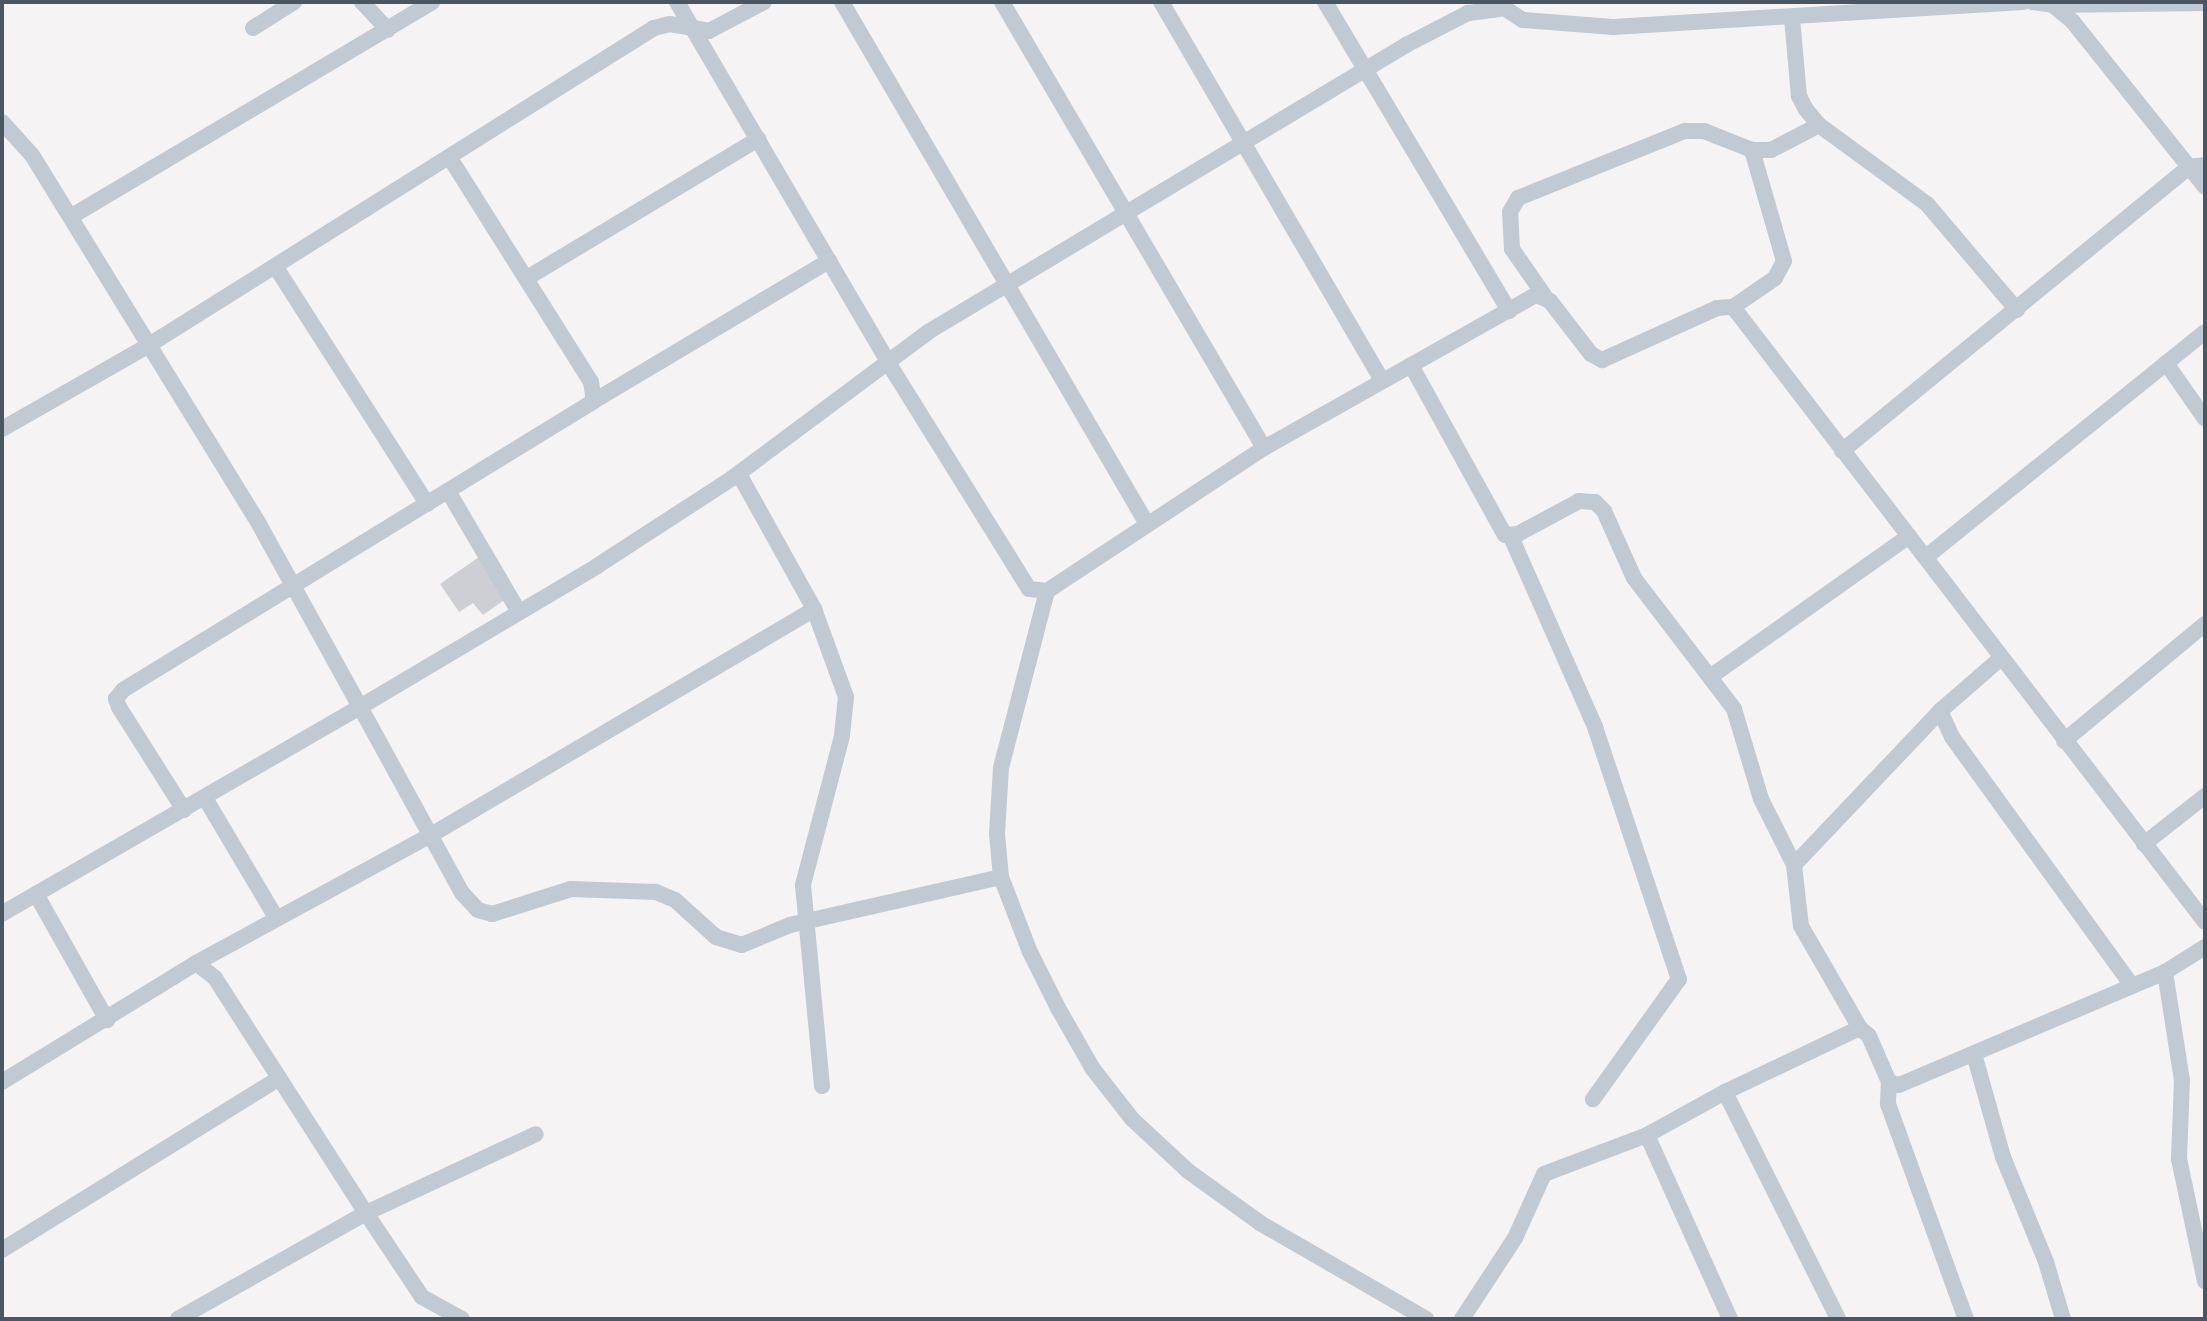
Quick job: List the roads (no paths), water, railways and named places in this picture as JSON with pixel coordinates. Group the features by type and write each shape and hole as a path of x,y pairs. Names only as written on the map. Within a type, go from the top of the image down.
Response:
{"street":[{"path":"253,28 294,2"},
{"path":"362,2 388,30"},
{"path":"72,216 432,2"},
{"path":"677,2 889,364 1029,589 1047,591 1265,448 1382,380 1544,295"},
{"path":"2,429 277,269 654,27 670,24 709,31 725,26 764,2"},
{"path":"842,2 1010,282 1147,524"},
{"path":"1002,2 1124,214 1265,448"},
{"path":"1161,2 1382,380"},
{"path":"1325,2 1509,312"},
{"path":"2,914 519,612 739,474 889,364 928,332 1442,25 1468,13 1498,5 1523,20 1613,27 2023,2"},
{"path":"2032,2 2053,5 2205,3"},
{"path":"2053,5 2073,22 2197,166 2205,187"},
{"path":"1792,18 1799,96 1819,125 1909,186 2017,310"},
{"path":"2,122 32,155 72,216 295,588 470,903 492,914 588,887 665,894 716,937 731,944 753,942 790,925 1001,877"},
{"path":"1752,150 1784,261 1775,278 1732,307 1717,308 1602,360 1591,354 1512,249 1508,230 1518,198 1685,131 1704,131 1752,150 1771,150 1791,143 1819,125"},
{"path":"527,278 758,139"},
{"path":"450,158 591,382 594,401"},
{"path":"1842,450 2197,166"},
{"path":"184,810 116,699 123,690 295,588 594,401 829,261"},
{"path":"277,269 427,504"},
{"path":"1732,307 2205,922"},
{"path":"1926,557 2205,332"},
{"path":"2166,363 2205,419"},
{"path":"1411,365 1497,525 1511,537 1595,727 1679,979 1593,1099"},
{"path":"739,474 814,609 846,697 842,736 803,885 822,1086"},
{"path":"448,491 519,612"},
{"path":"1511,537 1579,501 1595,502 1604,511 1634,578 1734,709 1760,799 1794,864 1801,926 1860,1028 1870,1036 1889,1082 1888,1104 1966,1319"},
{"path":"1710,677 1909,536"},
{"path":"1047,591 1001,768 1001,877 1030,952 1058,1008 1093,1069 1132,1119 1221,1197 1426,1319"},
{"path":"2,1082 275,916 431,835 814,609"},
{"path":"2064,741 2205,624"},
{"path":"1794,864 1940,711 2001,658"},
{"path":"1940,711 1952,737 2132,986"},
{"path":"2144,844 2205,796"},
{"path":"205,797 275,916"},
{"path":"36,894 107,1020"},
{"path":"1889,1082 1899,1085 2165,972 2205,947"},
{"path":"196,963 215,978 422,1297 462,1319"},
{"path":"2165,972 2182,1080 2179,1159 2205,1281"},
{"path":"1462,1319 1515,1238 1544,1174 1647,1135 1725,1092 1860,1028"},
{"path":"1973,1054 2011,1182 2046,1262 2063,1319"},
{"path":"2,1250 279,1078"},
{"path":"1725,1092 1838,1319"},
{"path":"178,1319 366,1213 536,1134"},
{"path":"1647,1135 1730,1319"}]}
